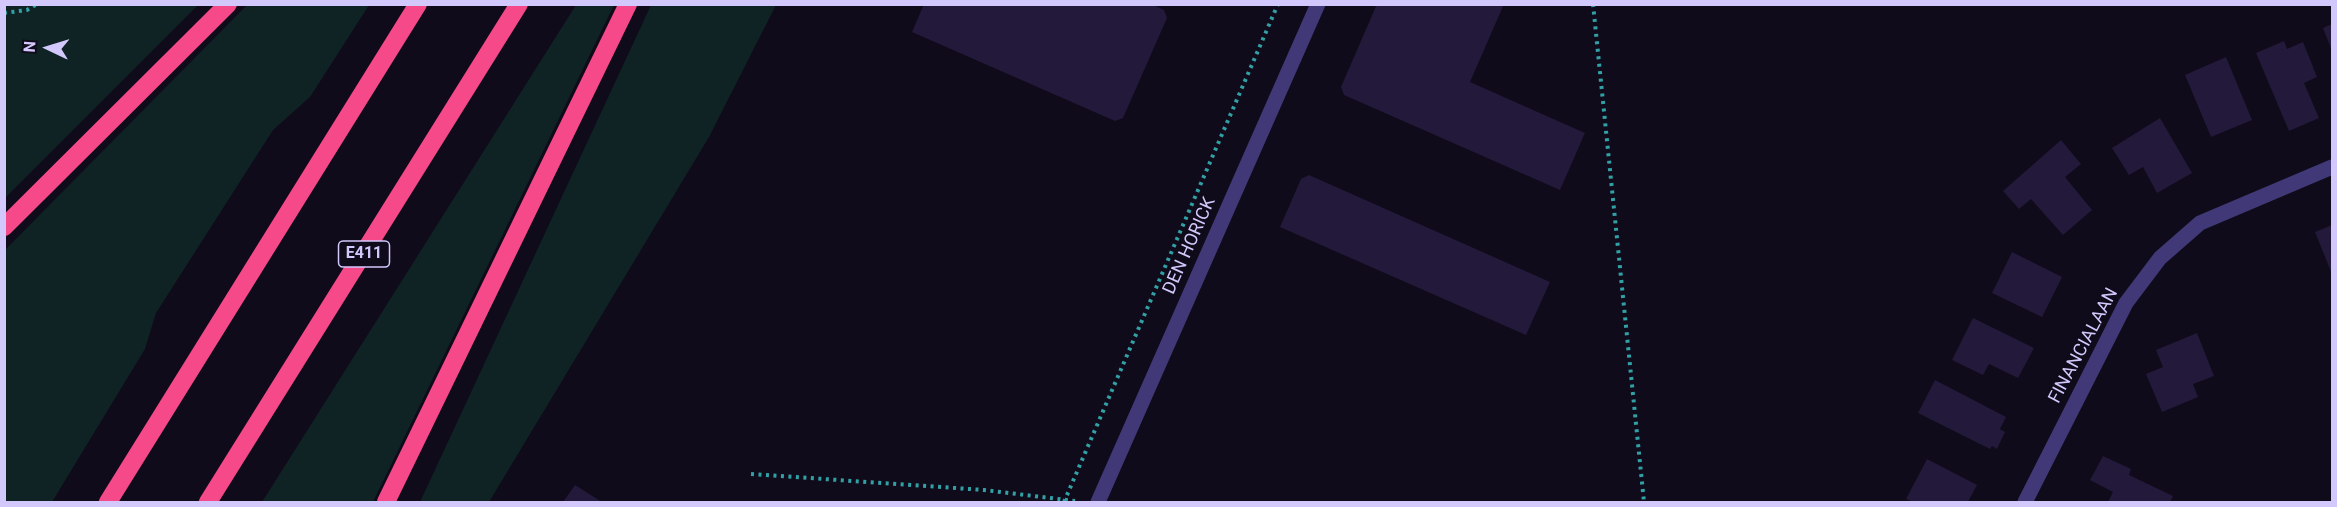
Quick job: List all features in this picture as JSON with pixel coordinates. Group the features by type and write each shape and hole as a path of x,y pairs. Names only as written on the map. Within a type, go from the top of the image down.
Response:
{"highway":[{"path":"4,227 228,4"},
{"path":"108,502 418,4"},
{"name":"E411","path":"208,502 519,4"},
{"path":"386,502 628,4"}],"street":[{"name":"DEN HORICK","path":"1098,502 1318,4"},
{"name":"FINANCIALAAN","path":"2025,502 2126,303 2160,258 2200,223 2332,167"}],"path":[{"path":"4,13 27,10 37,4"},
{"path":"1065,501 1278,4"},
{"path":"1593,4 1644,502"},
{"path":"751,474 984,490 1076,501"}],"green space":[{"path":"4,5 198,5 5,198"},
{"path":"247,5 369,5 310,97 273,130 156,313 145,349 52,502 5,502 5,250"},
{"path":"576,5 614,5 373,502 262,502"},
{"path":"651,5 776,5 709,137 489,502 420,502"}],"building":[{"path":"924,4 1151,4 1164,10 1167,18 1123,118 1115,121 912,32"},
{"path":"1377,4 1504,4 1470,82 1585,133 1560,190 1344,95 1341,87"},
{"path":"2332,24 2332,51 2323,28"},
{"path":"2284,41 2287,49 2303,42 2317,77 2304,83 2319,118 2289,131 2256,53"},
{"path":"2226,57 2252,120 2211,137 2185,75"},
{"path":"2160,118 2192,173 2157,193 2143,167 2129,175 2112,148"},
{"path":"2061,140 2081,164 2065,177 2092,210 2063,235 2031,199 2019,209 2003,191"},
{"path":"1309,175 1550,282 1526,335 1280,227 1301,179"},
{"path":"2332,225 2332,274 2315,232"},
{"path":"2012,252 2062,277 2042,317 1992,293"},
{"path":"1973,318 2034,348 2018,378 1989,364 1983,375 1952,360"},
{"path":"2197,333 2214,376 2193,384 2198,397 2162,412 2146,374 2163,367 2156,350"},
{"path":"1935,380 2006,417 2000,429 2005,432 1997,449 1992,446 1990,449 1918,413"},
{"path":"2103,456 2131,469 2129,475 2173,496 2170,502 2108,502 2113,492 2090,480"},
{"path":"1927,459 1977,485 1968,502 1913,502 1906,499"},
{"path":"575,485 602,502 563,502"}]}
